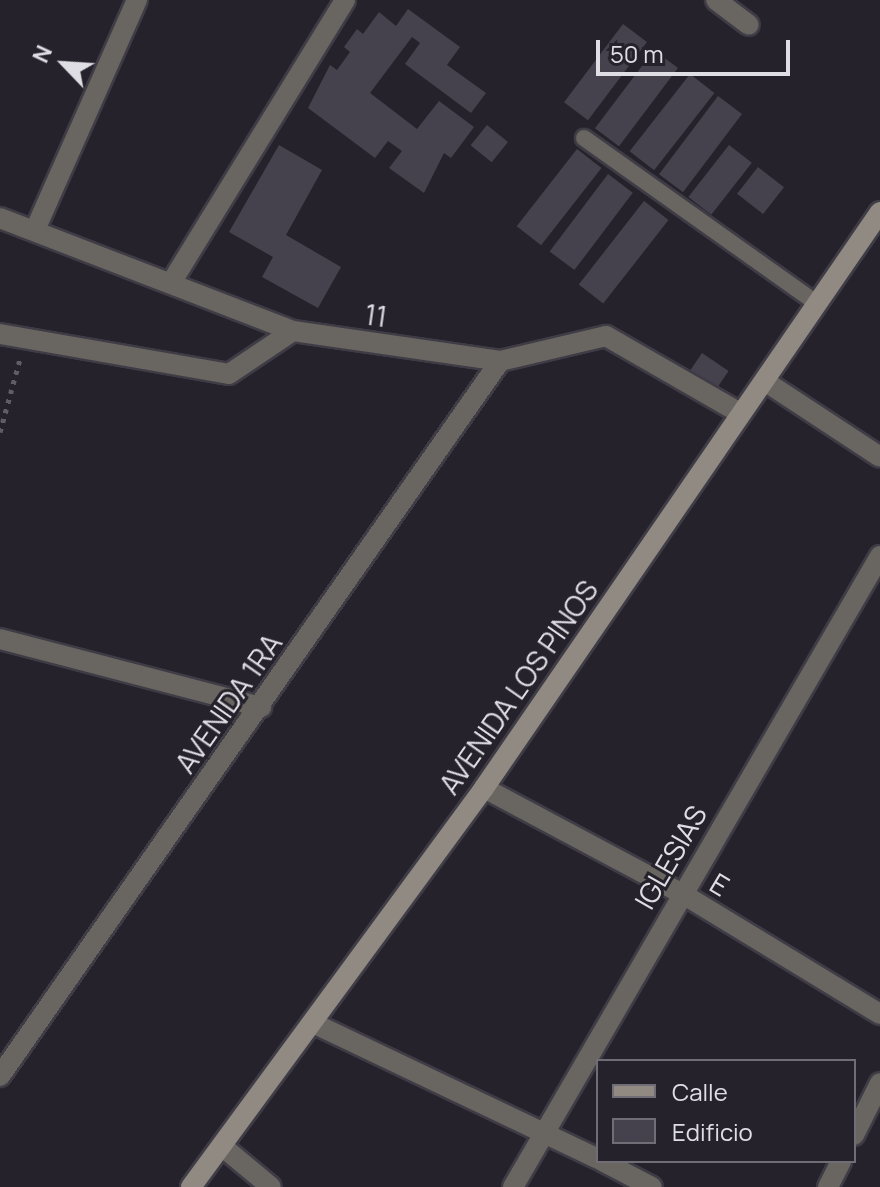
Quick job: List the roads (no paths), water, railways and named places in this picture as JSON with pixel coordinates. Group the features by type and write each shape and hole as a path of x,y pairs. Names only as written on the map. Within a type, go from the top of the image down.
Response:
{"street":[{"path":"35,230 137,0"},
{"path":"171,283 345,0"},
{"path":"716,0 749,25"},
{"name":"AVENIDA LOS PINOS","path":"191,1187 484,788 740,413 766,382 815,302 880,212"},
{"name":"11","path":"0,218 293,331 500,361 606,336 740,413"},
{"path":"0,334 25,342 229,374 293,331"},
{"name":"AVENIDA 1RA","path":"0,1076 261,707 500,361"},
{"path":"766,382 880,457"},
{"name":"IGLESIAS","path":"513,1187 681,893 880,556"},
{"path":"1,643 261,707"},
{"name":"E","path":"484,788 681,893 880,1014"},
{"path":"313,1023 596,1158"},
{"path":"856,1131 880,1083"},
{"path":"223,1147 271,1187"},
{"path":"606,1163 652,1187"},
{"path":"828,1187 840,1163"}],"lane":[{"path":"584,138 815,302"}]}
